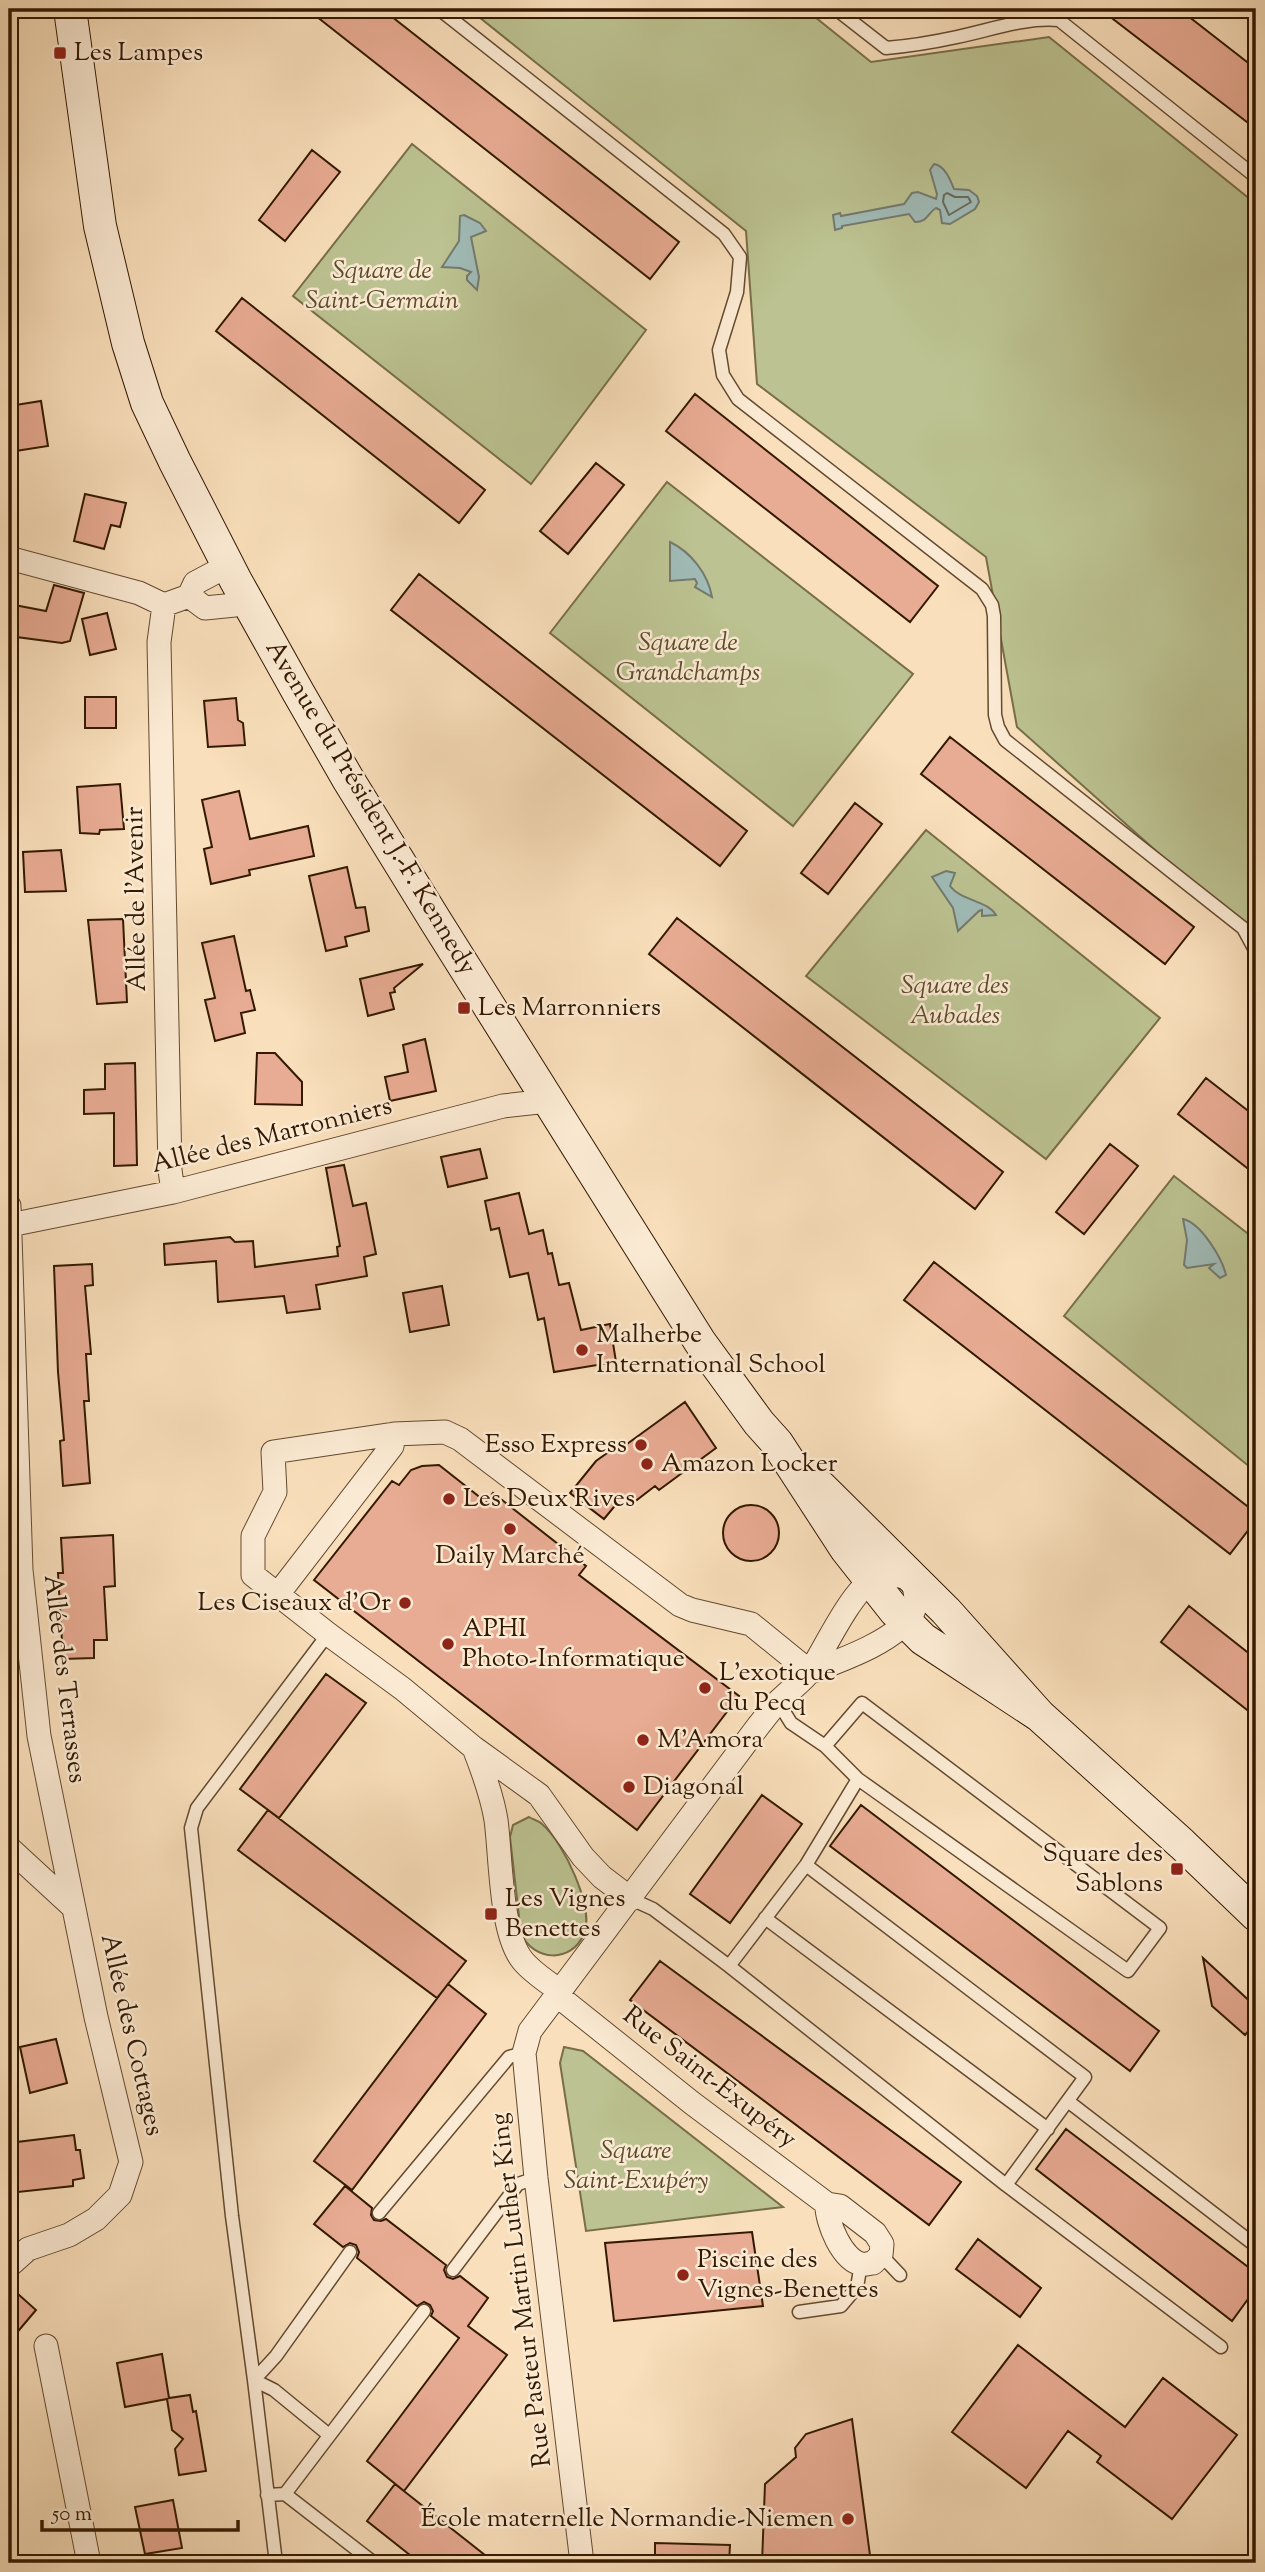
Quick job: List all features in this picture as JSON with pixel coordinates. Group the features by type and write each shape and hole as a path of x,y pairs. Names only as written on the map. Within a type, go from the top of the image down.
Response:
{"main road":[{"name":"Avenue du Président J.-F. Kennedy","path":"70,9 100,226 128,344 147,403 245,598 348,779 548,1101 701,1342 759,1423 946,1611 1040,1716 1174,1836 1256,1915"},
{"name":"Avenue du Président J.-F. Kennedy","path":"85,113 88,9"},
{"name":"Avenue du Président J.-F. Kennedy","path":"780,1447 846,1549 870,1581 923,1639 1040,1716"}],"street":[{"path":"9,558 139,593 164,605 189,596 195,583 229,565"},
{"path":"189,596 205,608 235,605 245,598"},
{"name":"Allée de l'Avenir","path":"164,605 159,642 170,1170 173,1192"},
{"name":"Allée des Marronniers","path":"9,1216 173,1192 503,1106 548,1101"},
{"name":"Allée des Terrasses","path":"9,1216 21,1570 39,1736 72,1906"},
{"path":"631,1899 602,1877 583,1857 539,1795 474,1748 403,1689 253,1575 253,1536 275,1492 273,1452 394,1434 445,1432 460,1439 680,1605 751,1624 810,1671"},
{"path":"278,1594 392,1446 394,1434"},
{"path":"524,2053 530,2031 778,1702 810,1671 827,1639 870,1581 895,1574 913,1580 916,1597 914,1610 907,1621 887,1636 846,1658 810,1671"},
{"name":"Rue Saint-Exupéry","path":"474,1748 486,1779 495,1819 503,1893 513,1943 523,1961 559,1994 692,2103 827,2204 841,2206 875,2233 882,2245 871,2259"},
{"path":"495,1819 505,1801 519,1794 539,1795"},
{"name":"Allée des Cottages","path":"9,1848 72,1906 131,2162 120,2195 96,2219 69,2235 18,2246"},
{"name":"Rue Pasteur Martin Luther King","path":"524,2053 536,2178 582,2563"},
{"path":"827,2204 827,2216 842,2249 850,2259 871,2259"},
{"path":"9,2266 18,2246"},
{"path":"46,2346 89,2563"}],"lane":[{"path":"439,9 724,234 740,257 737,292 719,350 723,374 738,399 982,589 995,616 995,715 1004,740 1243,928 1256,951"},
{"path":"836,9 886,48 957,37 1031,21 1059,20 1256,177"},
{"path":"276,2563 232,2216 191,1828 197,1808 328,1634"},
{"path":"778,1702 791,1723 825,1746 858,1779 1128,1971 1160,1928 862,1703 825,1746"},
{"path":"729,1966 806,1865 858,1779"},
{"path":"806,1865 1085,2077 1006,2185"},
{"path":"631,1899 653,1909 729,1966 1006,2185 1221,2347"},
{"path":"765,1918 1048,2129"},
{"path":"379,2213 509,2057 524,2053"},
{"path":"1069,2102 1256,2246"},
{"path":"453,2270 518,2184 536,2178"},
{"path":"254,2380 276,2356 349,2252"},
{"path":"799,2312 841,2306 857,2287 871,2259 900,2275"},
{"path":"285,2494 424,2311"},
{"path":"254,2380 274,2390 329,2435"},
{"path":"267,2495 285,2494 374,2563"}],"green space":[{"path":"469,9 805,9 871,62 1049,37 1256,204 1256,940 1017,727 986,557 757,384 746,231"},
{"name":"Square de Saint-Germain","path":"412,144 646,330 531,484 293,296"},
{"name":"Square de Grandchamps","path":"667,482 913,674 793,826 550,633"},
{"name":"Square des Aubades","path":"926,830 1160,1018 1046,1159 806,976"},
{"path":"1174,1176 1256,1240 1256,1472 1064,1316"},
{"path":"529,1817 551,1833 568,1860 585,1908 584,1934 578,1944 562,1954 543,1954 534,1950 521,1934 510,1837 513,1825"},
{"name":"Square Saint-Exupéry","path":"564,2047 583,2051 783,2207 586,2231 560,2063"}],"water":[{"path":"934,164 944,170 954,189 969,190 977,196 979,202 975,209 950,224 942,223 940,210 936,208 919,222 915,222 909,214 842,226 835,230 833,215 840,213 841,216 904,204 912,193 918,192 936,199 930,170"},
{"path":"464,215 480,223 486,231 471,237 479,277 477,290 467,280 471,272 442,267 459,241 460,216"},
{"path":"670,542 678,546 697,565 707,580 712,597 695,587 695,579 670,581"},
{"path":"946,871 955,873 950,886 955,891 987,906 996,915 982,916 982,910 979,911 958,931 953,908 932,877"},
{"path":"1183,1219 1197,1227 1210,1242 1226,1275 1220,1278 1209,1268 1214,1264 1187,1268 1184,1265 1187,1240"}],"building":[{"path":"307,9 382,9 679,242 650,279"},
{"path":"1100,9 1179,9 1256,69 1256,129"},
{"path":"312,150 340,172 285,241 259,220"},
{"path":"242,298 485,490 459,523 216,331"},
{"path":"695,394 938,586 910,622 666,431"},
{"path":"41,401 48,446 9,452 9,406"},
{"path":"596,463 624,485 568,554 540,531"},
{"path":"85,494 126,503 120,527 111,525 104,549 74,541"},
{"path":"419,574 747,831 720,866 391,610"},
{"path":"54,585 84,593 70,641 62,643 9,636 9,604 46,611"},
{"path":"107,613 116,649 90,655 82,619"},
{"path":"85,697 116,697 116,728 85,728"},
{"path":"236,698 238,720 243,723 245,745 208,747 204,701"},
{"path":"950,737 1194,927 1165,964 921,774"},
{"path":"120,784 124,829 100,830 99,834 80,833 77,787"},
{"path":"239,791 250,839 308,826 314,856 249,870 250,875 211,884 204,849 212,847 202,800"},
{"path":"855,803 882,824 828,894 801,873"},
{"path":"61,850 66,891 25,892 23,852"},
{"path":"347,867 356,908 365,907 369,931 345,937 347,946 326,951 309,876"},
{"path":"677,918 1003,1172 975,1209 649,954"},
{"path":"123,919 127,1002 97,1004 88,920"},
{"path":"234,936 246,991 250,990 255,1010 241,1013 245,1033 215,1041 205,1000 215,998 202,943"},
{"path":"423,964 394,988 395,992 390,993 394,1009 368,1016 360,979"},
{"path":"425,1039 436,1091 390,1101 385,1077 408,1072 403,1045"},
{"path":"257,1053 275,1053 302,1082 302,1105 255,1104"},
{"path":"135,1063 137,1165 114,1166 114,1113 84,1114 84,1090 105,1089 105,1064"},
{"path":"1206,1078 1256,1117 1256,1175 1178,1114"},
{"path":"1110,1144 1138,1166 1084,1234 1056,1212"},
{"path":"480,1149 487,1178 448,1187 441,1157"},
{"path":"344,1165 353,1206 366,1203 376,1254 364,1257 367,1276 316,1285 320,1309 287,1313 284,1296 218,1302 216,1261 165,1265 164,1244 230,1237 235,1242 253,1241 255,1267 338,1256 337,1247 340,1246 326,1168"},
{"path":"519,1193 529,1234 543,1230 548,1254 552,1253 559,1285 569,1283 581,1330 610,1324 616,1362 554,1372 544,1318 538,1320 528,1273 510,1277 499,1228 491,1230 485,1201"},
{"path":"934,1262 1256,1513 1256,1520 1230,1554 904,1300"},
{"path":"92,1264 93,1285 85,1286 91,1354 86,1354 89,1401 84,1401 90,1483 63,1486 60,1441 64,1440 54,1266"},
{"path":"442,1286 449,1325 410,1332 403,1293"},
{"path":"685,1402 716,1448 659,1490 655,1486 629,1506 622,1497 604,1519 570,1493 596,1461 624,1441 627,1444"},
{"path":"439,1465 486,1502 493,1493 586,1566 579,1575 739,1696 637,1830 314,1580 392,1481 399,1485 411,1470"},
{"path":"751,1505 762,1507 771,1513 777,1522 777,1544 771,1553 762,1559 751,1561 740,1559 731,1553 725,1544 723,1533 725,1522 731,1513 740,1507"},
{"path":"113,1535 115,1586 104,1587 107,1640 94,1640 94,1658 63,1659 58,1573 63,1573 61,1538"},
{"path":"1189,1606 1256,1659 1256,1717 1161,1642"},
{"path":"326,1674 366,1703 279,1818 240,1789"},
{"path":"762,1795 802,1824 730,1923 690,1894"},
{"path":"861,1805 1159,2031 1130,2071 830,1846"},
{"path":"268,1810 466,1961 437,1998 238,1850"},
{"path":"1203,1958 1256,2007 1256,2022 1245,2035 1212,2006"},
{"path":"660,1961 961,2182 929,2225 630,2000"},
{"path":"448,1984 486,2014 352,2190 314,2161"},
{"path":"56,2039 67,2083 30,2093 20,2047"},
{"path":"1066,2129 1256,2273 1256,2288 1232,2321 1036,2169"},
{"path":"74,2135 76,2150 80,2150 84,2178 73,2180 73,2186 9,2193 9,2143"},
{"path":"345,2186 372,2208 371,2215 374,2220 386,2219 446,2265 444,2270 447,2277 453,2279 460,2276 488,2298 468,2326 507,2355 404,2491 367,2461 459,2338 431,2316 433,2311 430,2305 424,2302 417,2306 357,2258 359,2252 356,2245 350,2243 343,2247 314,2224"},
{"name":"Piscine des Vignes-Benettes","path":"752,2232 763,2306 614,2321 605,2243"},
{"path":"978,2239 1041,2288 1020,2317 956,2269"},
{"path":"9,2286 36,2310 9,2342"},
{"path":"1018,2345 1125,2427 1163,2378 1237,2435 1172,2519 1097,2462 1101,2456 1068,2431 1026,2488 952,2432"},
{"path":"162,2354 169,2398 190,2395 193,2412 196,2411 206,2471 179,2475 175,2449 183,2439 172,2430 167,2399 125,2407 117,2363"},
{"path":"852,2419 871,2563 762,2563 765,2484 796,2457 795,2448 806,2434"},
{"path":"395,2484 495,2563 420,2563 367,2521"},
{"path":"173,2500 182,2548 145,2554 135,2507"},
{"path":"655,2543 730,2545 729,2563 655,2563"}],"place":[{"name":"Les Lampes","path":"60,53"},
{"name":"Les Marronniers","path":"464,1008"},
{"name":"Malherbe International School","path":"582,1350"},
{"name":"Esso Express","path":"641,1445"},
{"name":"Amazon Locker","path":"647,1464"},
{"name":"Les Deux Rives","path":"449,1499"},
{"name":"Daily Marché","path":"510,1529"},
{"name":"Les Ciseaux d'Or","path":"405,1603"},
{"name":"APHI Photo-Informatique","path":"448,1644"},
{"name":"L'exotique du Pecq","path":"705,1688"},
{"name":"M'Amora","path":"643,1740"},
{"name":"Diagonal","path":"629,1787"},
{"name":"Square des Sablons","path":"1177,1869"},
{"name":"Les Vignes Benettes","path":"491,1914"},
{"name":"Piscine des Vignes-Benettes","path":"683,2275"},
{"name":"École maternelle Normandie-Niemen","path":"848,2519"}]}
